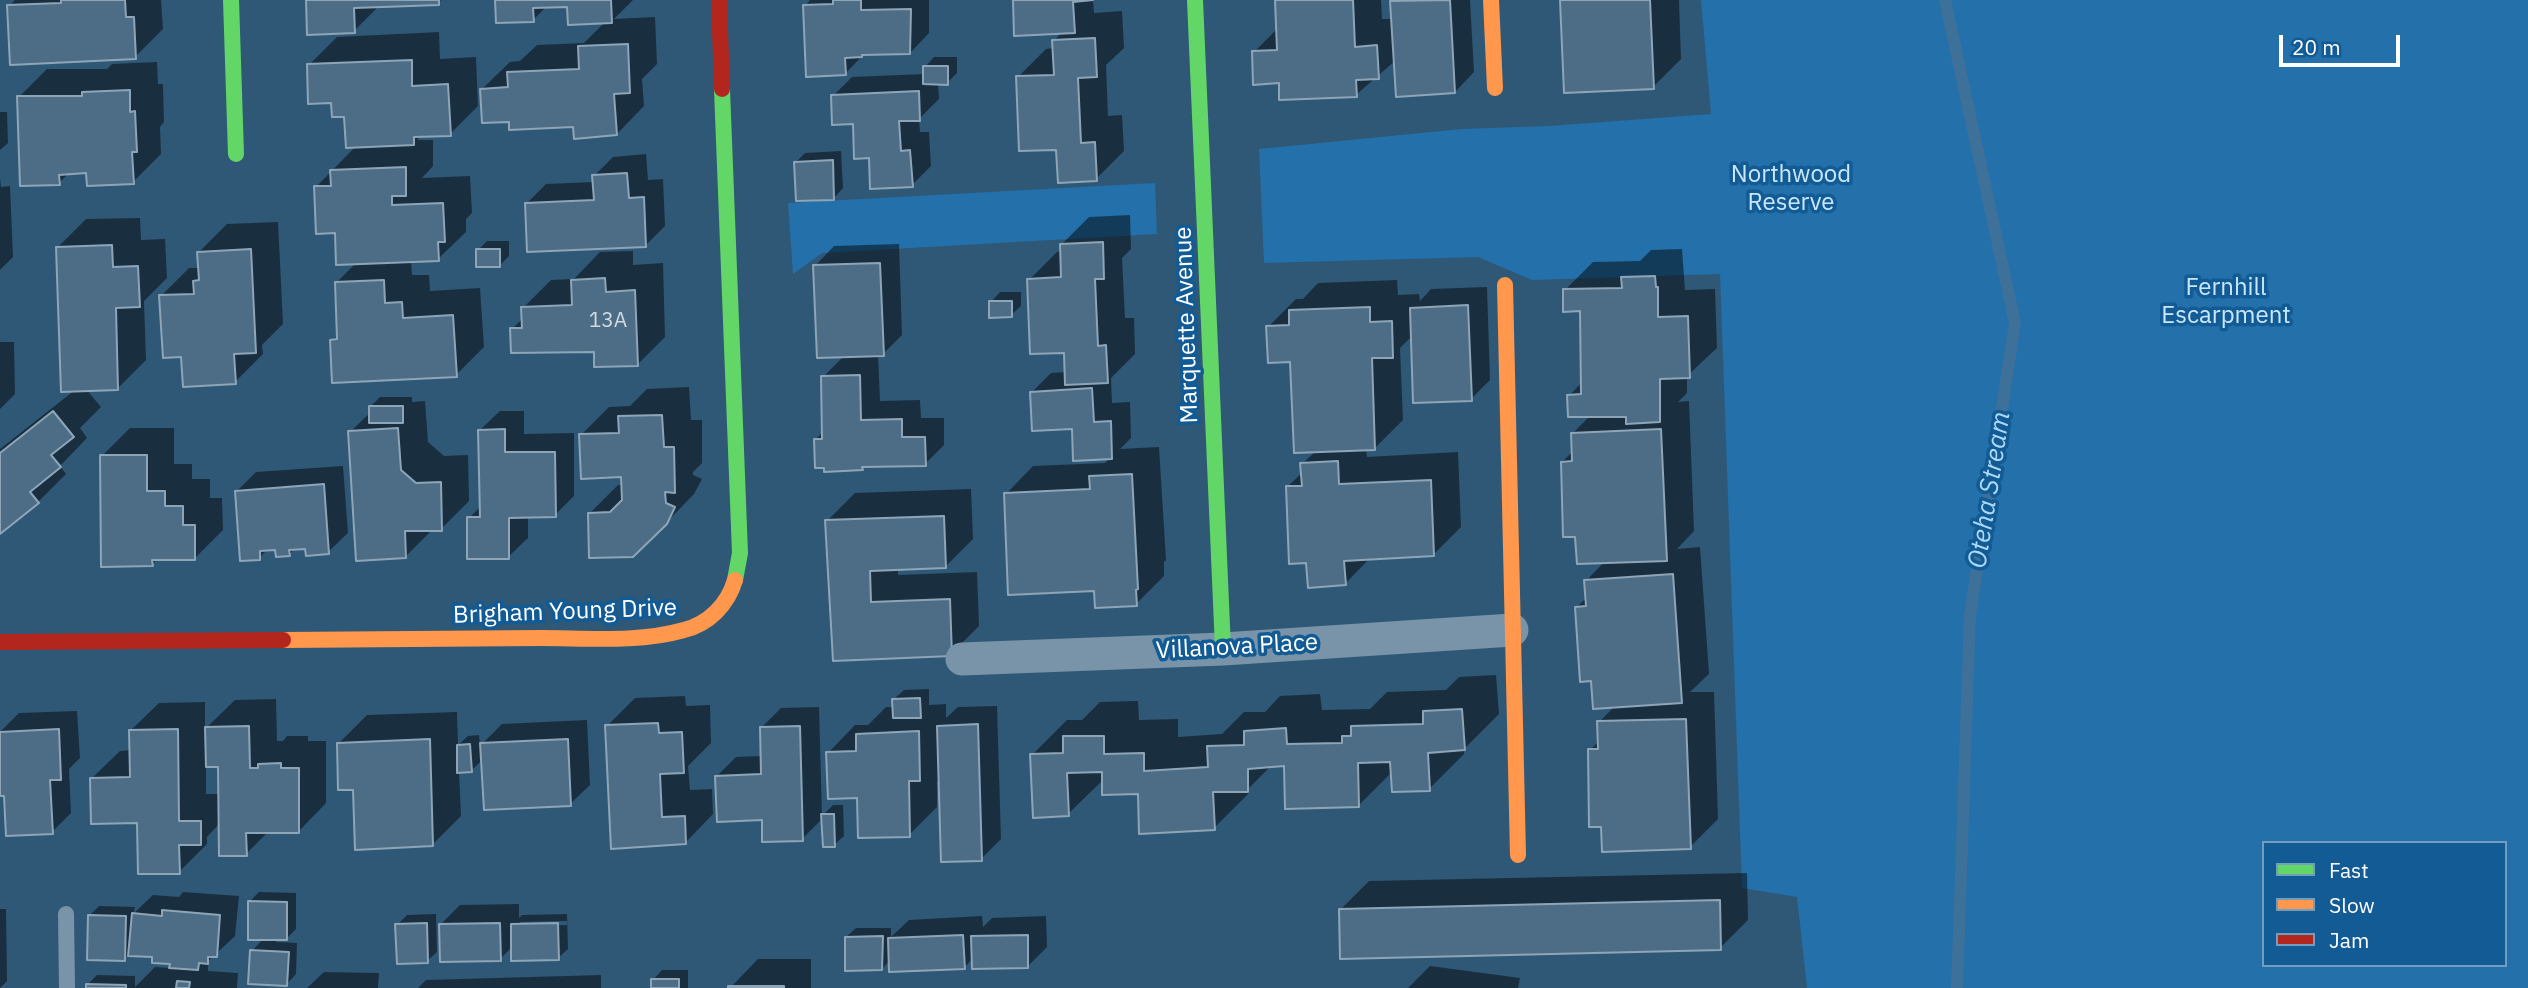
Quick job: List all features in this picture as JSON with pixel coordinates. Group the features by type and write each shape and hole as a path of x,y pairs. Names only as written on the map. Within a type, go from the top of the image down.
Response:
{"street":[{"path":"231,0 236,154"},
{"name":"Brigham Young Drive","path":"0,642 584,638 664,634 689,630 707,622 732,594 738,576 740,553 719,0"},
{"name":"Marquette Avenue","path":"1195,0 1223,649"},
{"path":"1491,0 1495,88"},
{"path":"1505,285 1518,855"},
{"name":"Villanova Place","path":"962,659 1223,649 1513,631"}],"lane":[{"path":"66,914 67,988"}],"green space":[{"name":"Fernhill Escarpment","path":"1701,0 2528,0 2528,988 1807,988 1797,897 1742,888 1720,274 1532,280 1478,257 1264,263 1259,149 1462,129 1549,126 1711,114"},
{"path":"1155,183 1157,234 822,253 793,274 788,203"}],"building":[{"path":"61,0 125,0 126,17 134,17 136,59 10,65 7,5 61,3"},
{"path":"306,0 439,0 439,5 354,8 355,33 307,35"},
{"path":"495,0 611,0 612,23 568,25 567,7 533,8 534,22 496,23"},
{"path":"833,0 861,0 861,10 911,9 910,54 845,58 846,75 806,77 803,5 833,4"},
{"path":"1013,0 1093,0 1073,2 1075,33 1014,36"},
{"path":"1275,0 1353,0 1355,47 1377,45 1379,79 1356,80 1357,97 1279,100 1279,83 1253,85 1252,51 1277,50"},
{"path":"1450,0 1455,93 1396,97 1390,1"},
{"path":"1560,0 1650,0 1654,89 1564,93"},
{"path":"1095,38 1097,77 1078,78 1081,143 1095,142 1097,181 1058,183 1056,150 1019,151 1016,76 1054,75 1052,40"},
{"path":"628,44 630,93 614,94 617,135 574,139 573,127 509,130 509,122 482,123 480,89 508,87 507,72 579,69 578,46"},
{"path":"412,60 412,86 448,84 451,136 414,137 414,145 346,148 344,117 332,117 331,103 308,104 307,64"},
{"path":"923,66 948,66 948,85 923,84"},
{"path":"130,90 130,112 135,111 137,152 132,152 134,184 87,186 86,173 59,175 60,185 20,186 17,96 82,96 82,92"},
{"path":"919,91 920,121 899,121 901,151 910,150 913,187 870,189 869,158 854,159 853,124 832,125 831,95"},
{"path":"833,160 834,200 796,201 794,162"},
{"path":"406,167 406,196 392,196 392,205 443,203 445,242 438,242 439,261 336,265 335,233 316,234 314,186 331,186 330,170"},
{"path":"627,173 629,198 644,197 646,247 527,252 525,203 594,200 592,175"},
{"path":"1103,242 1104,279 1095,279 1098,346 1106,345 1108,383 1065,385 1064,353 1030,354 1027,279 1061,277 1060,244"},
{"path":"112,245 113,267 138,266 140,307 116,308 118,390 61,392 56,247"},
{"path":"251,249 256,353 234,354 236,384 183,387 181,357 163,358 159,295 194,294 193,281 199,280 197,252"},
{"path":"476,249 500,249 500,267 476,267"},
{"path":"880,263 884,356 817,358 813,265"},
{"path":"1655,276 1658,287 1658,317 1688,316 1690,378 1660,379 1660,422 1626,424 1626,417 1568,417 1567,395 1581,394 1580,311 1563,312 1563,289 1622,288 1621,277"},
{"path":"605,278 606,292 635,290 638,366 594,367 594,352 511,353 510,328 522,328 521,307 572,305 571,280"},
{"path":"384,280 385,303 402,302 403,318 453,315 457,377 332,383 330,340 337,339 335,282"},
{"path":"989,301 1012,301 1012,317 989,318"},
{"path":"1468,305 1472,401 1413,403 1410,308"},
{"path":"1370,307 1370,322 1392,321 1393,358 1372,358 1375,450 1294,453 1290,362 1268,363 1266,326 1289,325 1289,310"},
{"path":"860,375 861,420 902,419 902,437 925,437 926,466 862,467 863,470 824,472 824,468 815,468 814,439 822,439 821,376"},
{"path":"1092,388 1094,422 1111,421 1112,459 1073,461 1072,429 1032,431 1030,392"},
{"path":"369,406 403,406 403,423 369,423"},
{"path":"53,411 74,437 51,455 61,467 30,492 39,503 0,534 0,453"},
{"path":"662,415 664,447 674,447 675,493 665,492 666,503 675,507 667,524 633,557 589,558 588,513 610,512 622,500 621,477 581,479 579,434 619,433 618,416"},
{"path":"398,428 401,470 416,483 441,482 442,531 405,531 406,558 356,561 348,431"},
{"path":"505,429 505,452 555,452 556,517 509,518 509,559 467,559 467,517 480,517 478,430"},
{"path":"1661,429 1667,561 1577,564 1575,537 1563,537 1561,462 1572,461 1571,433"},
{"path":"100,455 147,455 147,491 165,491 165,506 183,506 183,525 195,525 195,560 152,560 153,566 101,567"},
{"path":"1338,461 1339,484 1431,480 1434,556 1344,561 1346,585 1308,588 1306,563 1289,564 1286,486 1302,486 1300,463"},
{"path":"1132,474 1137,606 1095,608 1094,591 1008,595 1004,493 1090,489 1089,476"},
{"path":"324,484 329,554 306,556 305,549 289,550 290,556 276,557 275,550 260,551 260,560 240,561 235,491"},
{"path":"944,516 946,568 870,571 871,602 950,599 952,656 833,661 825,520"},
{"path":"1673,574 1682,703 1593,709 1591,681 1580,682 1575,607 1586,606 1584,580"},
{"path":"920,698 921,718 893,718 892,699"},
{"path":"1462,709 1465,750 1428,753 1430,791 1392,792 1390,762 1358,763 1359,807 1285,809 1284,766 1248,769 1248,792 1213,792 1215,830 1139,834 1138,794 1102,795 1102,772 1067,773 1069,816 1033,818 1030,754 1063,753 1063,736 1104,736 1104,754 1144,753 1144,771 1208,767 1207,746 1244,745 1244,731 1286,728 1287,744 1342,743 1342,736 1351,736 1351,726 1423,724 1423,711"},
{"path":"1686,719 1691,849 1602,852 1601,827 1589,827 1588,749 1598,749 1597,721"},
{"path":"658,723 659,733 682,732 684,773 660,774 662,817 685,816 686,844 611,849 605,725"},
{"path":"978,724 982,861 941,862 937,726"},
{"path":"249,726 250,768 258,768 258,764 281,763 281,768 299,768 299,833 246,833 247,856 219,856 218,767 206,767 205,727"},
{"path":"800,726 803,841 762,842 762,820 717,822 715,776 761,774 760,727"},
{"path":"59,729 61,780 50,780 53,834 6,836 4,796 0,796 0,732"},
{"path":"178,729 179,821 201,821 201,845 179,845 180,874 138,874 137,823 91,824 90,778 130,777 129,730"},
{"path":"919,731 920,781 909,781 910,837 858,838 857,798 828,799 826,752 856,751 856,734"},
{"path":"430,739 433,846 355,850 353,790 338,790 337,743"},
{"path":"568,739 571,806 484,810 480,743"},
{"path":"470,744 472,772 457,773 457,745"},
{"path":"821,814 834,814 835,847 823,847"},
{"path":"1720,900 1721,950 1340,959 1339,909"},
{"path":"248,901 287,902 287,940 248,940"},
{"path":"162,910 220,915 217,957 208,957 208,964 199,963 198,970 169,968 170,964 152,963 152,957 128,956 132,913 162,916"},
{"path":"88,915 126,916 125,961 87,960"},
{"path":"427,923 428,963 397,964 395,924"},
{"path":"500,923 501,961 440,962 439,924"},
{"path":"558,923 559,960 511,961 511,924"},
{"path":"963,935 965,969 889,972 888,938"},
{"path":"1028,935 1028,968 972,969 971,936"},
{"path":"883,936 882,970 845,971 845,937"},
{"path":"250,950 289,952 287,986 248,984"},
{"path":"651,979 679,979 679,988 651,988"},
{"path":"177,981 190,982 189,988 176,988"},
{"path":"86,984 126,985 126,988 86,988"},
{"path":"784,986 784,988 728,988"}],"waterway":[{"name":"Oteha Stream","path":"1945,0 2015,323 1970,615 1957,988"}],"traffic: fast":[{"path":"231,0 236,154"},
{"path":"1195,0 1223,649"},
{"path":"722,89 740,553 735,580"}],"traffic: slow":[{"path":"1491,0 1495,88"},
{"path":"1505,285 1518,855"},
{"path":"283,640 649,637 684,630 702,623 722,605 735,580"}],"traffic: jam":[{"path":"719,0 722,89"},
{"path":"0,642 283,640"}],"park label":[{"name":"Northwood Reserve","path":"1791,189"}]}
